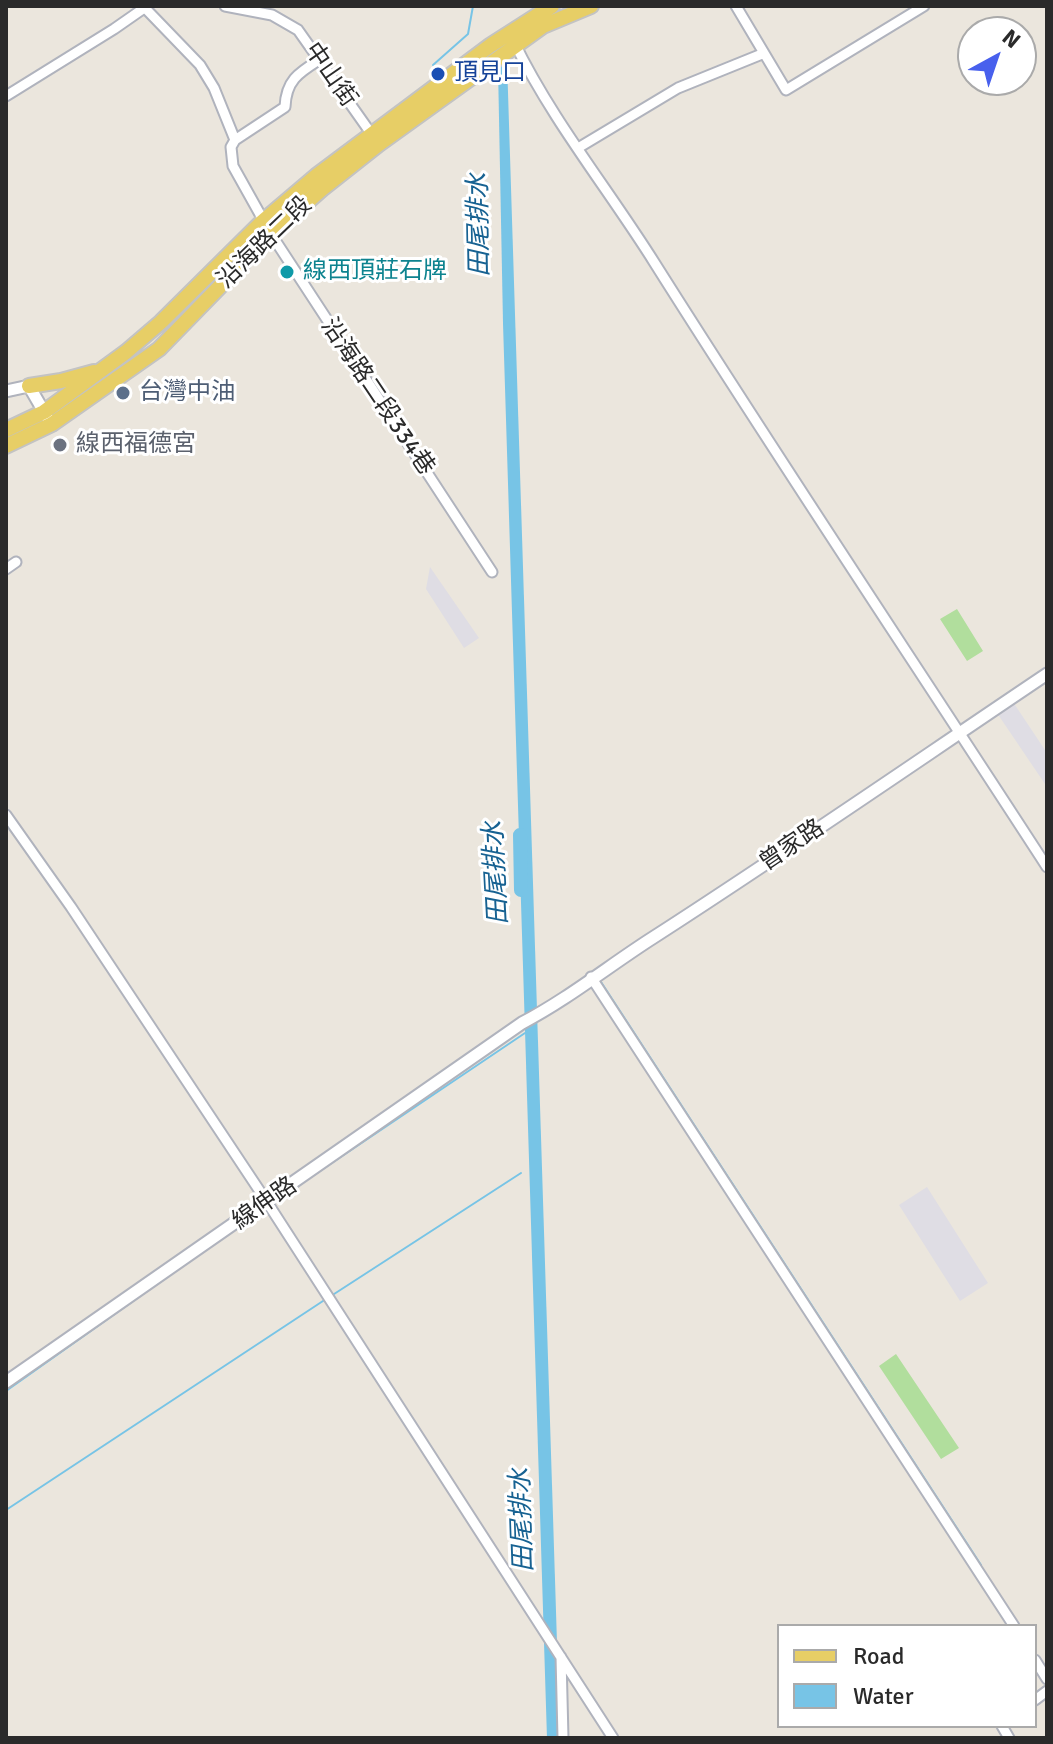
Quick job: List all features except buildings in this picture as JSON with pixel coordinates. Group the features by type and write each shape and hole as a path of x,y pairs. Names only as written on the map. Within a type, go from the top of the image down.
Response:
{"main road":[{"path":"512,38 552,6"},
{"path":"512,38 591,6"},
{"name":"沿海路二段","path":"48,418 267,228 322,189 375,139 512,38"},
{"name":"沿海路二段","path":"48,418 159,349 267,228"},
{"path":"29,386 61,381 106,368"},
{"path":"6,430 48,418"},
{"path":"6,446 48,418"}],"street":[{"name":"中山街","path":"225,6 272,15 298,30 375,139"},
{"path":"736,6 786,90 924,6"},
{"path":"6,96 146,7"},
{"name":"沿海路二段334巷","path":"146,7 200,65 214,88 235,140 231,147 233,166 267,228 492,572"},
{"path":"512,38 578,148 1047,867"},
{"path":"578,148 678,88 762,54"},
{"path":"235,140 285,107 285,90 297,76 319,60"},
{"path":"6,391 29,386 48,418"},
{"path":"6,569 16,562"},
{"name":"曾家路","path":"536,1016 1047,674"},
{"path":"6,815 71,907 267,1202 613,1738"},
{"path":"591,977 1013,1624"},
{"name":"線伸路","path":"6,1382 536,1016"},
{"path":"561,1657 563,1738"}],"shaded area":[{"path":"430,567 479,638 464,648 426,589"},
{"path":"1013,702 1047,753 1047,787 997,713"},
{"path":"927,1187 988,1283 960,1301 899,1205"}],"green space":[{"path":"957,609 983,651 967,661 940,619"},
{"path":"896,1354 959,1448 941,1459 879,1366"}],"water":[{"path":"507,61 560,1738 547,1738 503,323 498,67"}],"waterway":[{"path":"433,65 468,34 473,6"},
{"name":"田尾排水","path":"520,835 521,890"},
{"path":"601,982 981,1565"},
{"path":"305,1181 525,1033"},
{"path":"331,1296 521,1173"},
{"path":"6,1391 266,1207"},
{"path":"6,1510 326,1299"}],"place":[{"name":"頂見口","path":"438,74"},
{"name":"線西頂莊石牌","path":"287,272"},
{"name":"台灣中油","path":"123,393"},
{"name":"線西福德宮","path":"60,445"}]}
